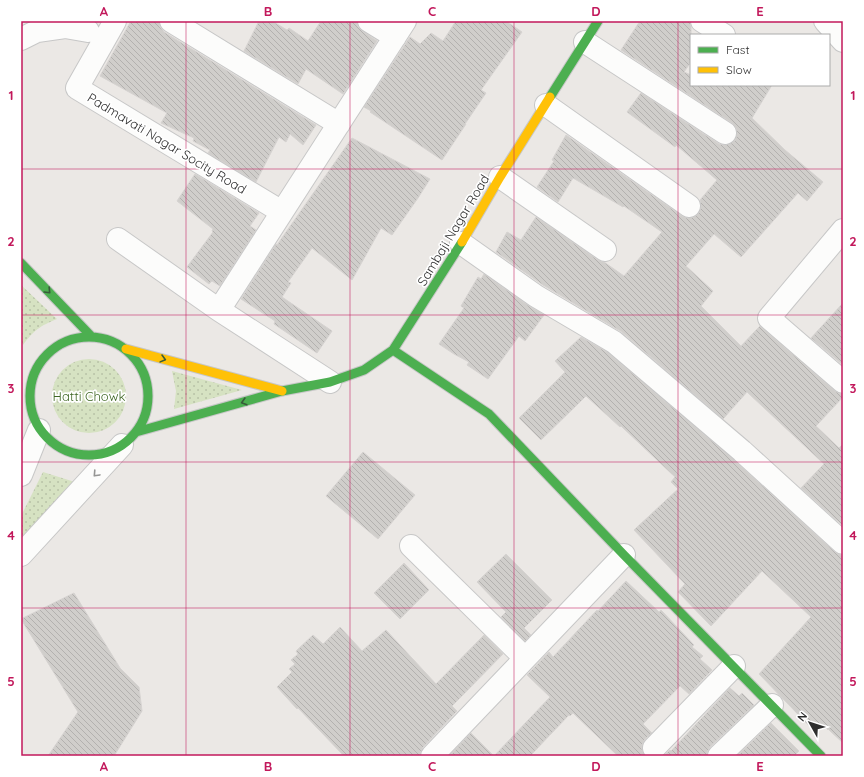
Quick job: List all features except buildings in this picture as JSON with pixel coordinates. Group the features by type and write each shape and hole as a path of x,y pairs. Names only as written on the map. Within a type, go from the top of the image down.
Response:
{"street":[{"name":"Padmavati Nagar Socity Road","path":"114,21 77,88 282,212"},
{"path":"171,21 339,124"},
{"path":"219,310 400,29 368,21"},
{"name":"Sambaji Nagar Road","path":"129,439 282,391 330,382 364,370 393,350 598,21"},
{"path":"702,21 722,34"},
{"path":"825,21 843,41"},
{"path":"31,30 65,27 88,31"},
{"path":"585,42 725,133"},
{"path":"546,105 689,206"},
{"path":"500,177 604,250"},
{"path":"843,230 769,318 843,382"},
{"path":"118,239 219,310 330,382"},
{"path":"461,243 536,296 614,342 742,451 843,543"},
{"path":"21,263 91,336"},
{"path":"21,555 129,439 145,416 149,397 146,379 141,368 138,362 126,349 109,340 91,336 72,338 55,346 42,359 33,376 29,394"},
{"name":"Sambaji Nagar Road","path":"126,349 282,391"},
{"path":"393,350 489,414 819,755"},
{"path":"24,380 29,394 31,413 39,430 52,443 68,452 87,456 105,453 129,439"},
{"path":"21,475 39,430"},
{"path":"411,546 525,658"},
{"path":"432,756 624,555"},
{"path":"654,748 734,666"},
{"path":"719,756 772,705"}],"green space":[{"path":"21,285 57,319 38,329 23,345 21,340"},
{"name":"Hatti Chowk","path":"89,359 110,365 120,375 126,396 120,417 110,427 89,433 68,427 58,417 52,396 58,375 68,365"},
{"path":"172,371 242,390 174,409 176,391"},
{"path":"43,472 78,483 21,544 21,516"}],"traffic: fast":[{"path":"550,97 598,21"},
{"path":"136,432 282,391 330,382 364,370 393,350 462,242"},
{"path":"21,263 91,336"},
{"path":"89,337 112,341 131,354 144,373 148,396 144,419 131,438 112,451 89,455 66,451 47,438 34,419 30,396 34,373 47,354 66,341 89,337"},
{"path":"393,350 489,414 624,555 821,756"}],"traffic: slow":[{"path":"462,242 500,177 550,97"},
{"path":"126,349 282,391"}]}
